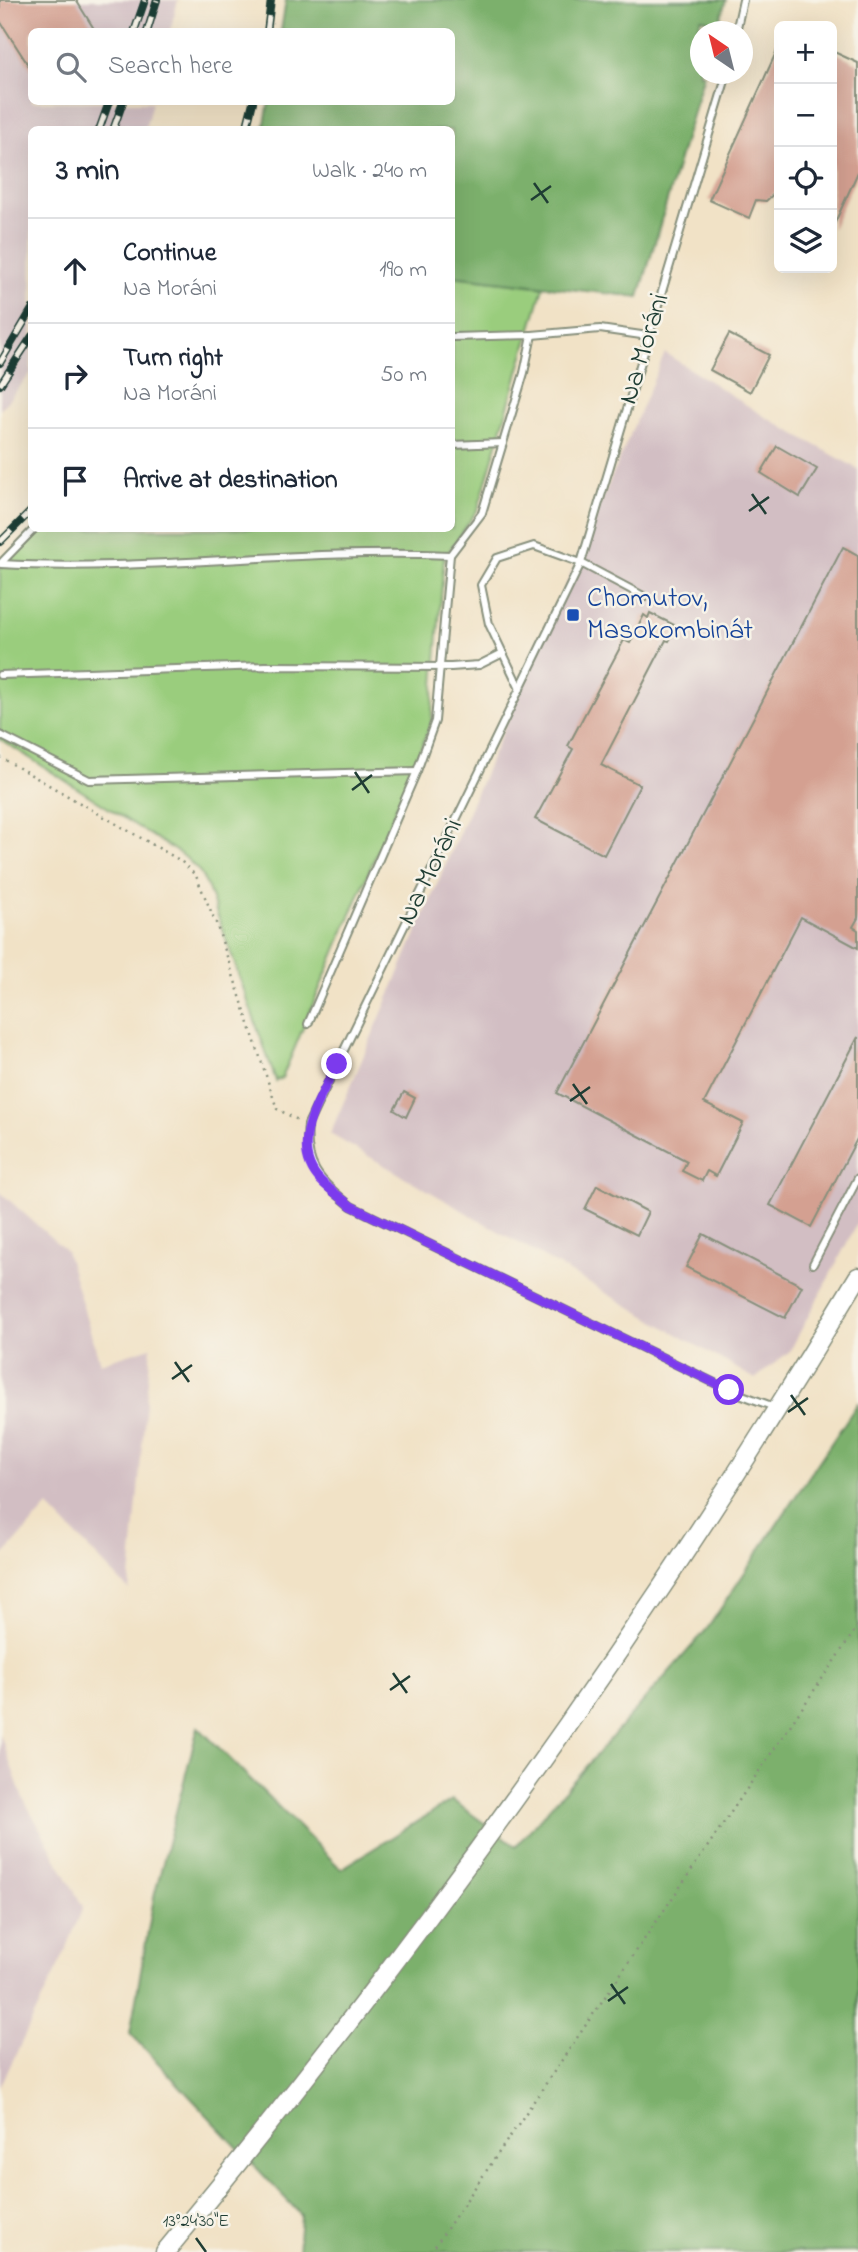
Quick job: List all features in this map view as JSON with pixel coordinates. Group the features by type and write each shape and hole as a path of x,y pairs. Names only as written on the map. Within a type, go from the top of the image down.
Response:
{"street":[{"path":"165,2252 279,2114 439,1905 565,1726 779,1409 858,1277"}],"lane":[{"path":"738,21 743,0"},
{"name":"Na Moráni","path":"307,1124 581,563 724,84"},
{"path":"455,337 532,335 600,329 648,336"},
{"path":"307,1024 417,771 435,721 450,555 482,513 532,335"},
{"path":"455,445 503,443"},
{"path":"1,564 30,532"},
{"path":"520,689 489,624 481,586 497,558 534,546 581,563 645,597"},
{"path":"1,564 54,566 246,557 450,555"},
{"path":"0,675 266,666 440,667 479,665 503,653"},
{"path":"0,735 89,780 417,771"},
{"path":"307,1124 306,1149 319,1180 351,1206 729,1390 779,1409"},
{"path":"813,1264 858,1178"}],"path":[{"path":"0,757 181,861 196,877 216,923 277,1109 307,1124"},
{"path":"431,2252 858,1626"}],"shaded area":[{"path":"0,0 178,0 171,28 28,28 28,105 151,105 146,126 28,126 28,377 0,410"},
{"path":"665,353 767,418 858,469 858,1222 790,1351 755,1379 330,1134"},
{"path":"0,1192 66,1251 100,1363 151,1347 129,1590 48,1506 0,1559"},
{"path":"0,1734 22,1796 83,1907 66,1950 0,2087"}],"green space":[{"path":"286,0 726,0 720,21 701,18 700,21 690,21 690,84 701,84 639,297 455,276 455,126 265,126 268,105 455,105 455,28 281,28"},
{"path":"455,276 543,287 478,509 444,558 431,724 282,1078 276,1081 200,872 185,857 0,739 0,569 36,532 455,532"},
{"path":"858,1403 858,2252 298,2252 301,2215 130,2033 154,1897 198,1727 341,1869 452,1800 516,1846 707,1629"}],"building":[{"path":"0,0 76,0 94,28 28,28 28,65 0,21"},
{"path":"837,53 858,63 858,172 837,218"},
{"path":"774,57 774,194 766,201 756,200 749,218 709,200"},
{"path":"729,334 769,355 750,392 710,370"},
{"path":"777,446 817,469 800,497 761,473"},
{"path":"843,547 858,555 858,918 853,927 858,930 858,948 801,917 704,1103 743,1123 716,1176 707,1171 702,1181 682,1171 687,1161 557,1093"},
{"path":"650,613 674,625 672,628 675,630 669,641 666,640 601,765 640,785 604,855 535,819 573,749 568,746 624,640 630,643 644,615 648,618"},
{"path":"858,1037 858,1137 811,1227 770,1205"},
{"path":"404,1092 415,1098 406,1117 394,1110"},
{"path":"597,1185 648,1212 637,1235 585,1209"},
{"path":"703,1234 802,1286 785,1318 686,1267"}],"railway":[{"path":"135,28 145,0"},
{"path":"148,28 157,0"},
{"path":"268,28 271,0"},
{"path":"100,126 108,105"},
{"path":"114,126 122,105"},
{"path":"247,126 252,105"},
{"path":"0,363 28,316"},
{"path":"0,385 28,342"},
{"path":"0,542 28,514"}],"place":[{"name":"Chomutov, Masokombinát","path":"573,615"}],"route":[{"path":"337,1064 307,1124 306,1149 319,1180 351,1206 729,1390"}]}
